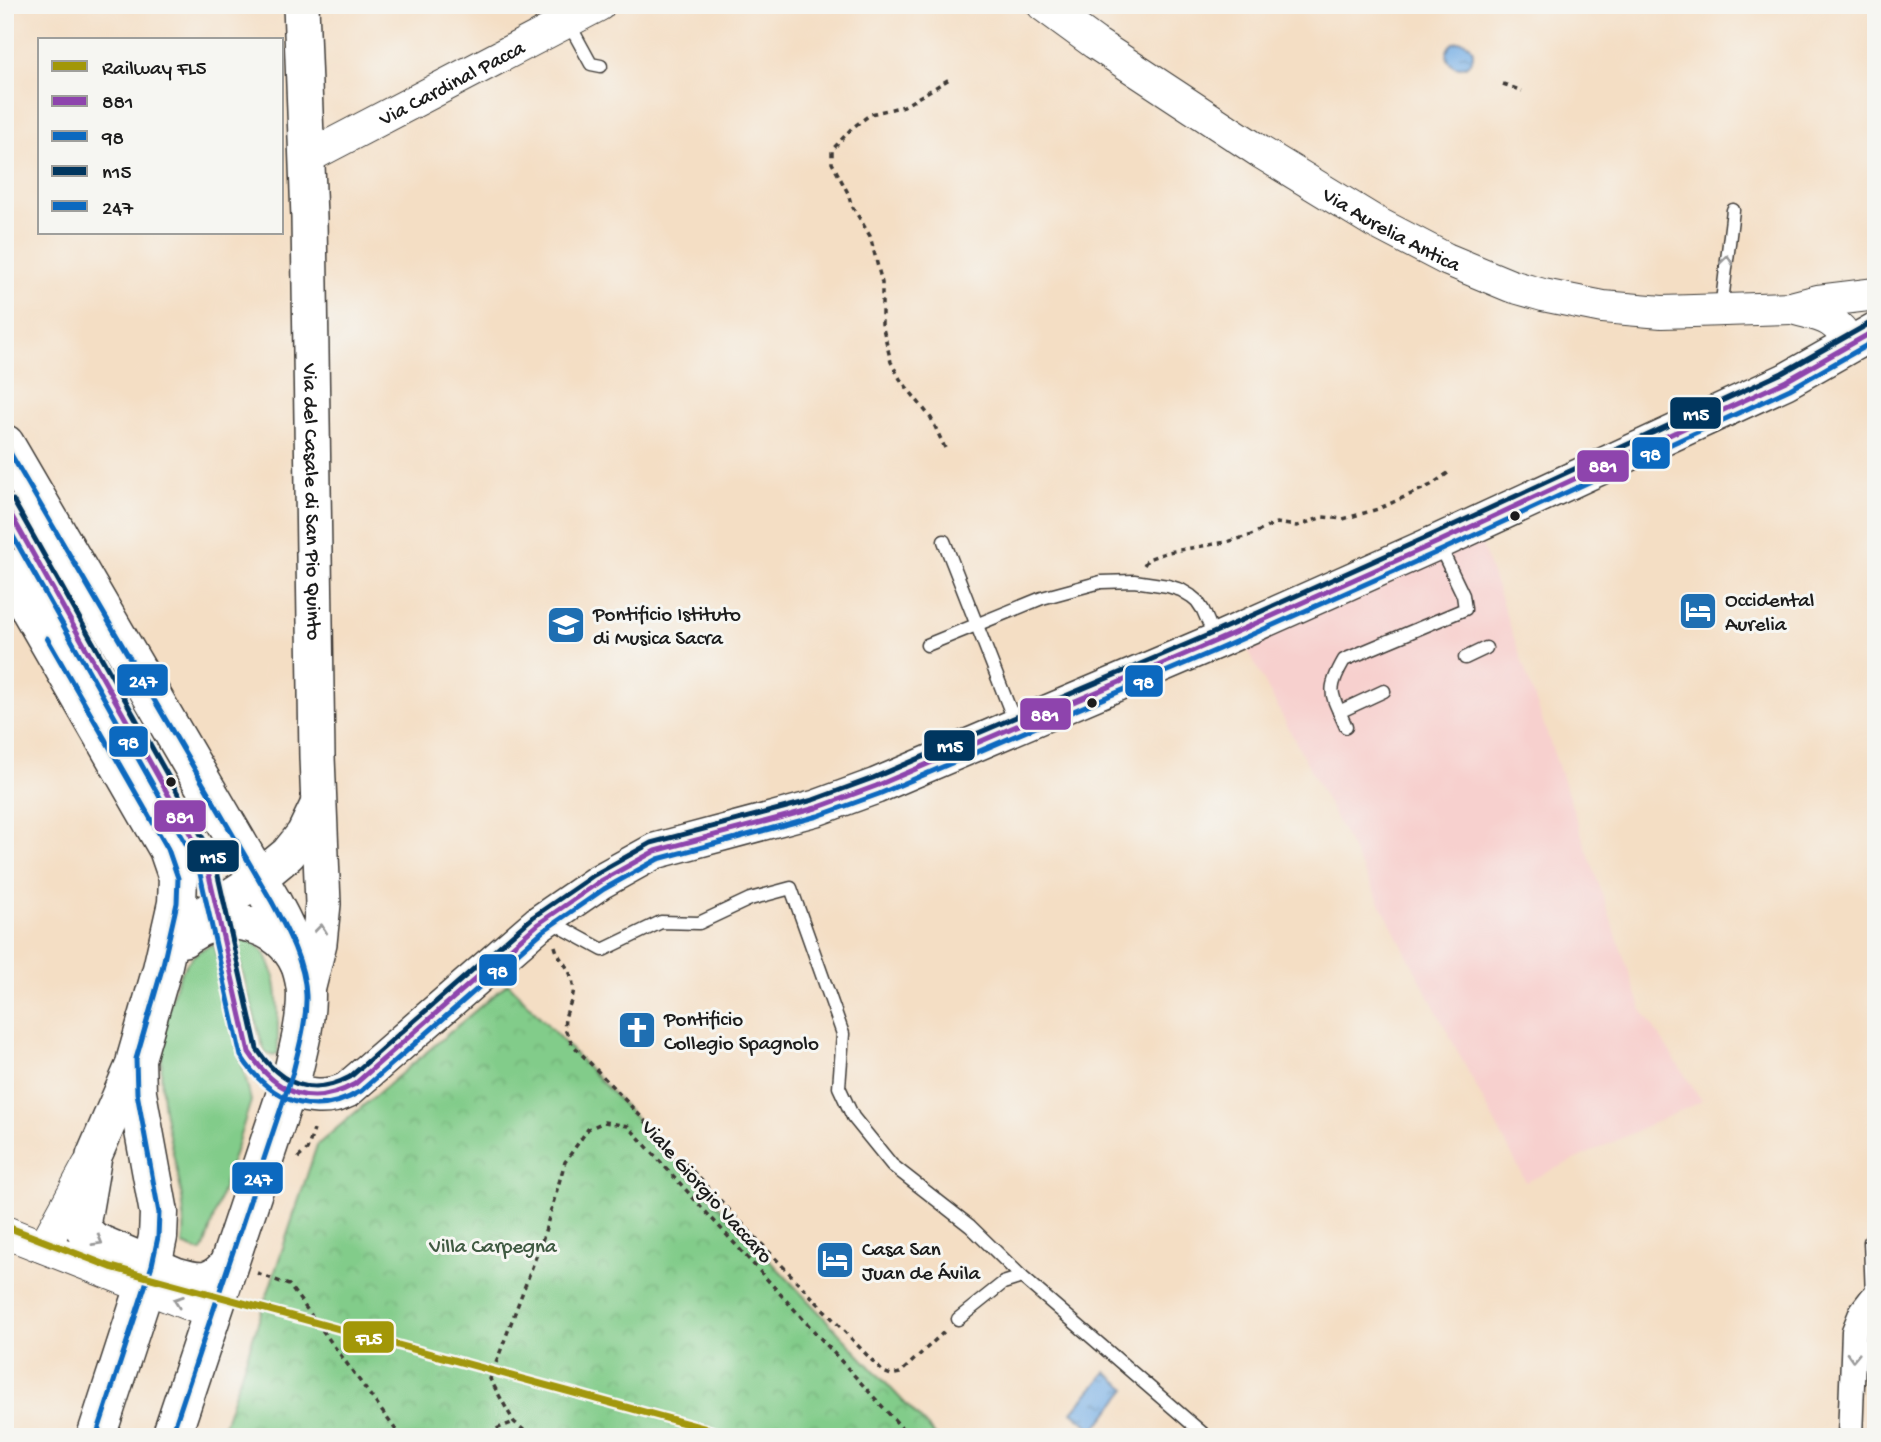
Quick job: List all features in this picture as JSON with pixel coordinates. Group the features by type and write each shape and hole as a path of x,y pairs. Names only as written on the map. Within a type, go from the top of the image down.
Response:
{"main road":[{"name":"Via del Casale di San Pio Quinto","path":"301,5 309,218 318,805 322,867 321,924 313,971 304,983"},
{"path":"287,1090 321,1097 334,1096 347,1090 541,921 598,882 655,851 835,802 1216,641 1334,600 1438,542 1786,381 1864,337"},
{"path":"5,444 259,878 282,921 304,983 303,1026 287,1090 171,1437"},
{"path":"5,566 172,859 178,878 178,892 162,969 136,1059 93,1156 83,1220 84,1230 94,1240 148,1277 176,1275 201,1280 215,1277 228,1263"},
{"path":"162,969 175,948 198,921 217,914 288,854 309,826 318,805"},
{"path":"217,914 268,932 288,948 304,983"},
{"path":"96,1437 157,1245 159,1213 137,1093 136,1059"}],"street":[{"name":"Via Cardinal Pacca","path":"306,158 599,5"},
{"name":"Via Aurelia Antica","path":"1043,5 1095,43 1262,153 1385,227 1469,269 1522,289 1603,307 1662,312 1791,308 1818,300 1876,294"},
{"name":"Via Aurelia Antica","path":"1791,308 1828,319 1864,337"},
{"path":"44,1247 93,1156"},
{"path":"5,1232 44,1247 148,1277 211,1313"},
{"path":"1850,1437 1854,1331 1862,1311 1874,1297"}],"lane":[{"path":"568,21 591,64 601,66"},
{"path":"1721,310 1733,210"},
{"path":"5,505 206,862 249,1052 259,1069 287,1090"},
{"path":"944,541 1016,725"},
{"path":"1346,727 1331,690 1335,676 1345,660 1465,609 1463,595 1438,542"},
{"path":"927,645 1054,595 1101,582 1134,581 1168,586 1191,596 1203,610 1216,641"},
{"path":"1465,658 1486,648"},
{"path":"1339,712 1384,691"},
{"path":"541,921 603,950 661,922 699,923 750,899 791,888 843,1034 839,1087 853,1117 892,1165 970,1226 1022,1277 1207,1437"},
{"path":"1874,1297 1870,1241 1876,1242"},
{"path":"958,1319 1003,1283 1022,1277"}],"path":[{"path":"945,448 931,418 900,379 891,362 882,324 883,283 870,236 832,163 832,150 852,128 871,114 904,106 951,78"},
{"path":"1503,84 1522,91"},
{"path":"1134,581 1148,559 1168,552 1249,536 1276,523 1297,526 1323,517 1343,519 1378,509 1431,485 1448,473"},
{"path":"541,921 553,940 557,954 571,972 574,990 566,1012 565,1028 572,1044 883,1372 891,1375 900,1373 958,1319"},
{"name":"Viale Giorgio Vaccaro","path":"532,1437 514,1422 490,1379 543,1238 565,1162 587,1129 604,1122 628,1126 910,1437"},
{"path":"295,1160 307,1150 314,1130"},
{"path":"289,1285 401,1437"},
{"path":"468,1437 481,1435 514,1422"}],"shaded area":[{"path":"1479,536 1642,1010 1702,1101 1526,1182 1244,643"},
{"path":"1876,1318 1876,1437 1866,1437 1863,1339"}],"green space":[{"path":"245,939 258,946 267,957 272,970 278,1013 278,1054 273,1056 266,1053 262,1044 234,940"},
{"path":"214,944 251,1101 201,1252 183,1245 184,1210 163,1102 162,1060 167,1017 180,975 193,956"},
{"name":"Villa Carpegna","path":"508,983 937,1437 220,1437 317,1145"}],"water":[{"path":"1460,41 1469,45 1473,54 1469,63 1460,67 1451,63 1447,54 1451,45"},
{"path":"1106,1372 1127,1389 1094,1430 1072,1412"}],"rail line":[{"name":"FL5","path":"5,1226 111,1267 736,1437"}],"transit line":[{"name":"n15","path":"13,500 214,858 257,1049 286,1079 310,1087 322,1086 350,1077 533,917 594,875 651,843 813,800 873,778 1213,633 1782,373 1872,322"},
{"name":"881","path":"5,504 206,862 249,1052 259,1066 283,1087 309,1096 323,1095 355,1084 538,924 599,882 655,851 816,808 876,786 1216,641 1786,381 1876,330"},
{"name":"98","path":"5,522 198,865 241,1056 265,1085 279,1094 310,1105 326,1104 343,1100 361,1091 543,931 604,889 658,859 818,816 879,794 1219,649 1442,550 1790,389 1876,340"},
{"name":"247","path":"5,444 272,902 294,947 305,983 305,1014 293,1072 171,1437"},
{"name":"247","path":"47,638 168,849 178,878 177,903 162,969 136,1059 137,1093 159,1213 158,1237 152,1265 96,1437"}],"place":[{"name":"Occidental Aurelia","path":"1698,611"},
{"name":"Pontificio Istituto di Musica Sacra","path":"566,625"},
{"name":"Pontificio Collegio Spagnolo","path":"637,1030"},
{"name":"Casa San Juan de Ávila","path":"835,1260"}]}
